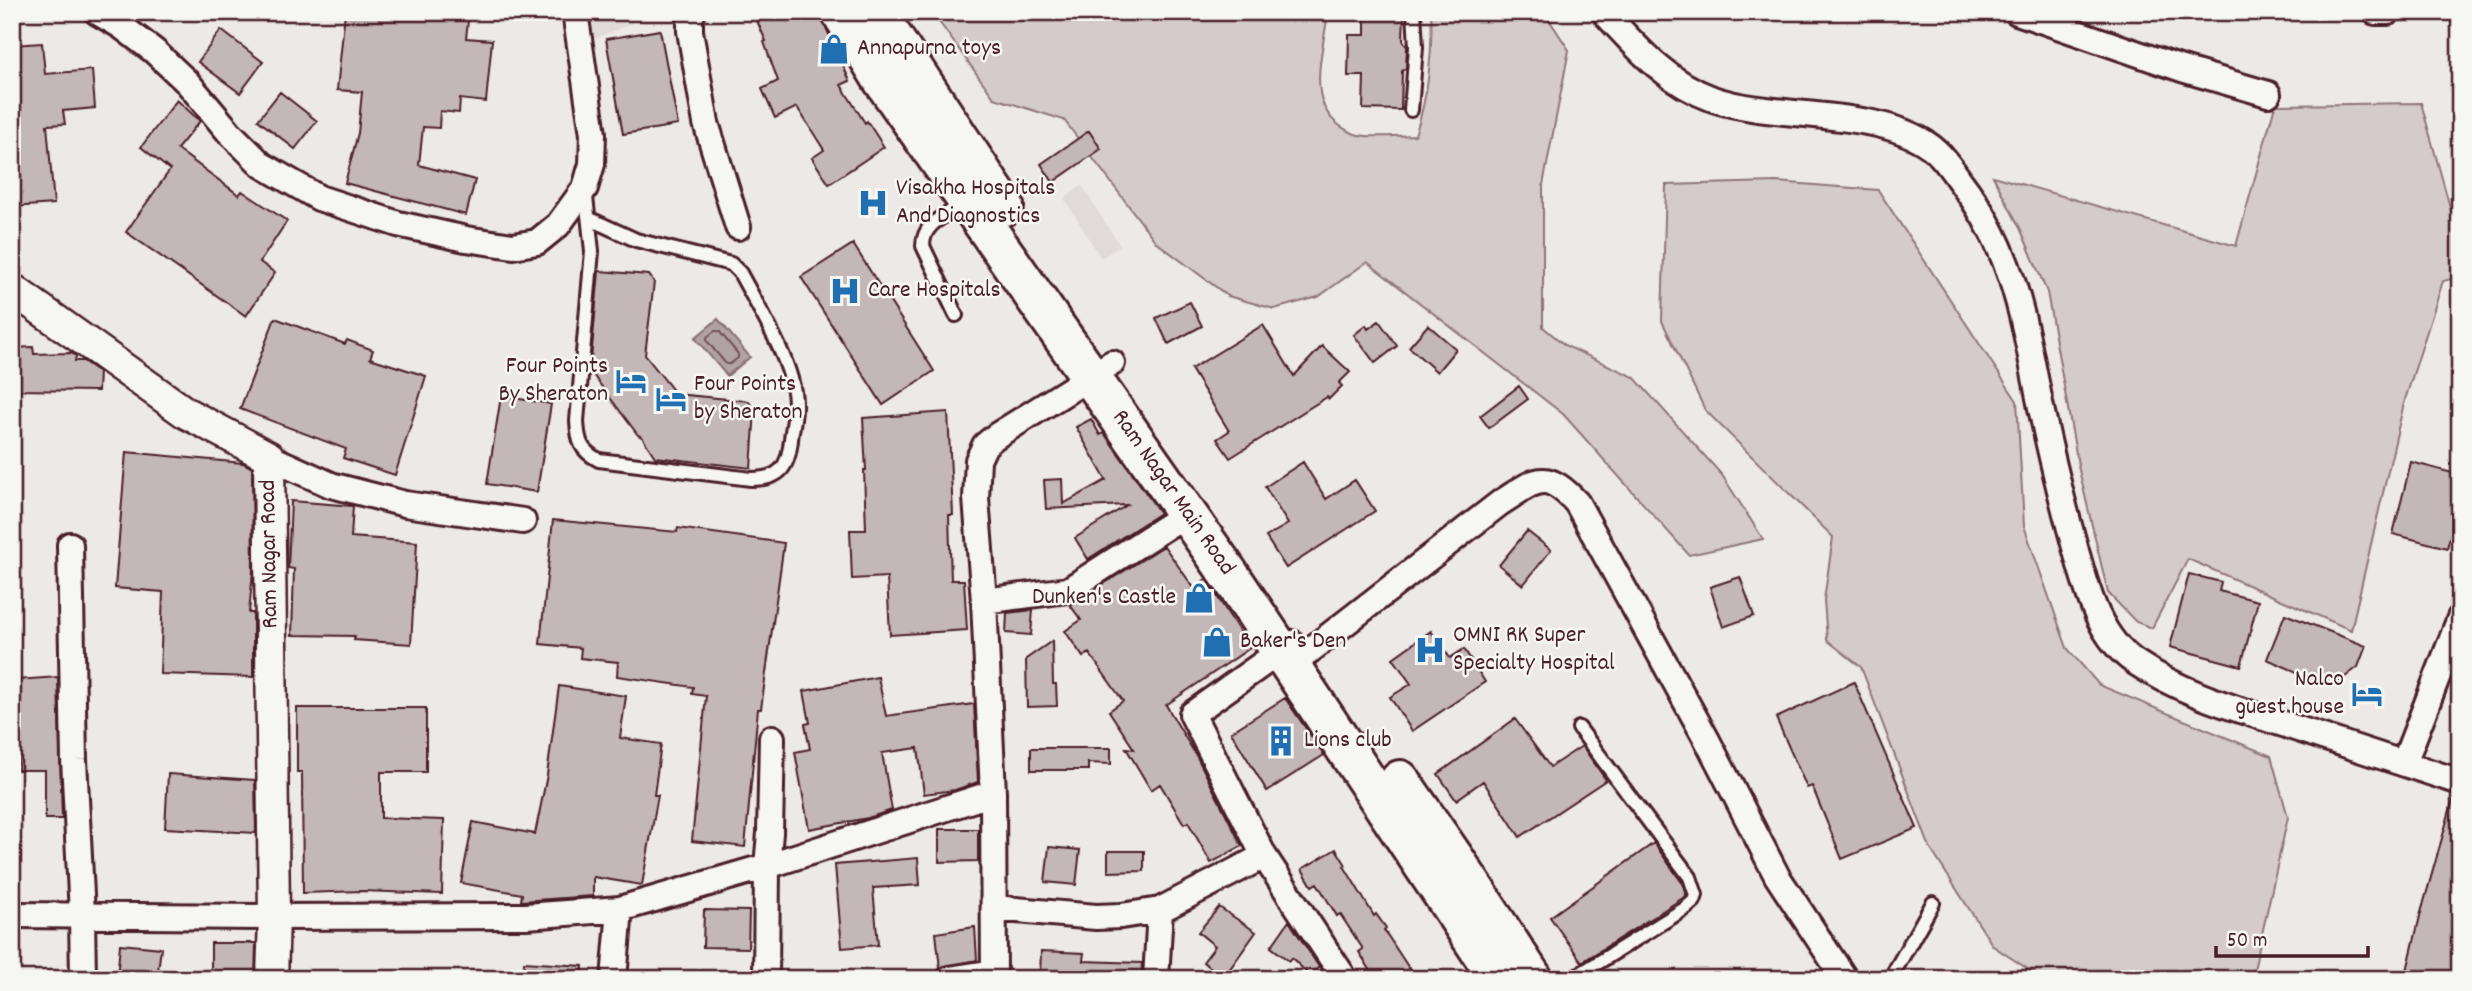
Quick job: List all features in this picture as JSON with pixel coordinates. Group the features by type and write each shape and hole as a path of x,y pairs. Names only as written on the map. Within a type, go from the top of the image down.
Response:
{"main road":[{"name":"Ram Nagar Main Road","path":"841,12 882,79 968,201 1102,370 1186,514 1238,587 1295,651 1499,979"},
{"path":"876,12 985,180 1102,370 1295,651 1454,858 1532,979"}],"street":[{"path":"97,12 154,51 188,83 229,132 262,165 319,198 398,224 513,246 537,242 558,225 585,188 592,164 593,135 575,12"},
{"path":"693,12 690,31 706,123 738,227"},
{"path":"1604,12 1664,74 1712,98 1729,104 1848,119 1884,127 1914,137 1937,152 1973,197 2010,270 2027,334 2057,482 2085,583 2106,631 2134,662 2180,686 2235,708 2460,782"},
{"path":"2017,12 2046,17 2182,69 2268,94"},
{"path":"2375,12 2388,12"},
{"name":"Ram Nagar Road","path":"12,289 186,413 269,457 274,917 272,979"},
{"path":"949,979 994,975 993,793 976,498 978,460 985,445 1102,370"},
{"path":"269,457 331,485 405,504 523,521"},
{"path":"1345,979 1264,856 1192,714 1295,651 1500,503 1533,483 1548,480 1560,485 1577,503 1707,740 1777,876 1845,979"},
{"path":"984,601 1068,590 1186,514"},
{"path":"70,545 74,772 83,979"},
{"path":"2404,764 2460,618"},
{"path":"766,979 766,866 770,833 772,738"},
{"path":"12,915 487,917 620,909 766,866 993,793"},
{"path":"994,908 1096,917 1160,910 1264,856"},
{"path":"614,979 620,909"},
{"path":"1156,979 1160,910"}],"lane":[{"path":"1411,110 1416,47 1414,12"},
{"path":"585,188 592,251 577,421 582,448 598,460 751,479 766,479 777,475 785,464 790,449 795,402 792,385 777,345 740,273 731,264 636,240 590,219"},
{"path":"956,315 923,246 923,235 928,227 968,201"},
{"path":"1572,979 1686,908 1696,895 1690,877 1579,728"},
{"path":"1890,979 1933,903"}],"shaded area":[{"path":"586,12 658,12 589,41"},
{"path":"932,12 1334,12 1327,19 1322,52 1319,85 1322,100 1328,114 1339,125 1355,134 1376,137 1415,135 1429,74 1431,12 1544,12 1569,50 1543,185 1543,327 1566,346 1634,377 1722,475 1763,539 1689,555 1563,414 1367,262 1318,297 1274,309 1228,296 1156,242 1064,120 994,98"},
{"path":"2421,103 2455,225 2460,229 2460,277 2443,281 2404,403 2351,630 2188,559 2152,628 2136,622 2108,593 2079,470 2047,292 2021,230 1993,176 2236,246 2275,105"},
{"path":"1776,182 1878,190 2017,401 2024,526 2067,648 2099,685 2271,756 2288,817 2252,979 2043,979 1993,946 1930,848 1861,667 1827,640 1824,600 1833,537 1705,410 1662,321 1666,185"},
{"path":"1082,186 1120,246 1101,258 1064,198"}],"water":[{"path":"718,319 750,357 727,376 695,338"}],"building":[{"path":"345,12 375,12 440,19 441,12 469,12 466,38 492,40 486,102 460,99 459,113 440,111 439,128 423,127 419,165 475,180 466,215 345,183 358,133 362,92 337,90"},
{"path":"753,12 819,12 850,81 841,85 884,147 829,184 812,158 824,150 797,107 775,118 762,89 778,81 764,42 766,41"},
{"path":"1365,12 1404,12 1403,40 1407,47 1406,68 1402,71 1401,110 1363,109 1364,76 1348,76 1349,35 1365,35"},
{"path":"221,30 263,62 240,93 198,62"},
{"path":"660,30 678,125 623,134 606,39"},
{"path":"42,43 45,74 92,70 95,108 63,111 65,124 47,125 54,204 12,207 12,45"},
{"path":"280,92 317,121 295,149 258,120"},
{"path":"177,100 200,121 177,149 239,195 242,191 287,221 260,262 275,273 246,316 126,232 170,170 141,147"},
{"path":"1089,131 1101,149 1053,182 1041,164"},
{"path":"853,244 934,371 883,405 801,277"},
{"name":"Four Points By Sheraton","path":"599,271 649,275 654,282 645,355 676,394 748,401 755,410 751,468 655,457 638,435 590,371"},
{"path":"1190,302 1202,326 1168,344 1156,318"},
{"path":"275,318 345,344 347,340 373,350 370,358 426,376 395,475 343,458 346,449 240,409"},
{"path":"1379,321 1397,346 1375,363 1354,335 1366,325 1368,329"},
{"path":"1263,325 1294,376 1322,346 1350,372 1339,383 1342,386 1329,399 1327,397 1230,458 1217,439 1229,431 1191,369"},
{"path":"1428,325 1456,349 1437,372 1409,347"},
{"path":"33,347 34,354 71,353 76,356 75,361 83,361 99,372 98,391 12,390 12,348"},
{"path":"1519,386 1528,399 1489,428 1480,416"},
{"path":"501,396 551,404 537,492 487,484"},
{"path":"948,412 953,515 949,515 951,580 964,580 967,630 890,635 887,577 852,579 850,530 866,530 863,418"},
{"path":"1091,419 1100,435 1104,433 1160,513 1088,559 1075,538 1127,505 1046,509 1044,480 1062,479 1063,504 1106,480 1076,427"},
{"path":"126,452 243,463 252,468 253,571 249,613 253,613 253,677 160,674 163,592 115,588"},
{"path":"1303,462 1326,499 1355,480 1375,511 1286,568 1266,537 1288,524 1265,487"},
{"path":"2411,462 2460,475 2460,498 2447,548 2393,534"},
{"path":"291,501 353,506 351,537 417,542 411,644 354,640 355,636 292,635 294,569 288,568"},
{"path":"553,520 677,532 678,528 784,543 761,709 758,709 745,847 692,841 706,696 692,694 693,687 617,676 618,662 580,658 581,648 540,644"},
{"path":"1527,531 1551,550 1523,585 1499,565"},
{"path":"1164,546 1194,588 1206,579 1250,648 1166,705 1197,757 1242,846 1211,863 1188,822 1184,824 1160,784 1151,790 1126,748 1134,749 1109,711 1123,701 1089,653 1083,657 1065,631 1081,620 1070,605"},
{"path":"2189,574 2221,582 2219,591 2258,601 2241,666 2170,647"},
{"path":"1740,577 1754,616 1723,627 1710,587"},
{"path":"1033,610 1031,635 1006,633 1007,613"},
{"path":"2285,614 2366,646 2358,667 2336,684 2320,682 2267,659"},
{"path":"1431,631 1450,658 1464,649 1485,682 1412,731 1390,697 1411,684 1393,658"},
{"path":"1052,641 1053,684 1056,684 1057,706 1027,707 1026,659"},
{"path":"58,677 62,819 45,819 45,770 18,770 21,703 17,680"},
{"path":"878,677 886,716 974,704 978,782 955,790 924,794 918,748 882,753 892,810 868,818 809,829 795,752 810,749 805,724 810,723 804,691"},
{"path":"1854,682 1917,828 1842,859 1812,786 1807,788 1776,718"},
{"path":"559,686 626,696 620,738 661,744 654,795 658,795 642,885 593,877 593,896 521,901 522,894 461,883 473,822 535,834 547,775"},
{"name":"Lions club","path":"1285,698 1324,755 1267,791 1231,732"},
{"path":"297,708 426,708 426,772 381,772 381,818 444,820 442,894 362,891 303,893 302,772 297,772"},
{"path":"1515,719 1550,767 1582,746 1606,780 1520,837 1483,781 1456,800 1438,774"},
{"path":"1031,748 1111,748 1111,764 1088,763 1088,770 1031,770"},
{"path":"168,774 255,780 256,833 165,828"},
{"path":"2454,796 2460,796 2460,979 2405,979 2420,916"},
{"path":"939,829 978,829 978,861 939,862"},
{"path":"1654,843 1683,884 1686,896 1582,962 1550,917"},
{"path":"1049,847 1080,850 1076,885 1045,882"},
{"path":"1336,849 1374,916 1376,914 1386,928 1384,930 1416,979 1376,979 1359,952 1363,949 1340,914 1337,916 1317,883 1312,886 1302,869"},
{"path":"1108,851 1144,851 1144,871 1108,872"},
{"path":"918,858 920,885 873,888 878,945 842,948 835,865"},
{"path":"1219,907 1256,932 1224,977 1203,962 1215,946 1198,932"},
{"path":"704,910 749,911 748,948 703,947"},
{"path":"1289,921 1319,967 1310,976 1292,958 1289,961 1271,947"},
{"path":"975,927 977,960 940,968 936,933"},
{"path":"211,943 256,943 255,979 211,979"},
{"path":"120,944 161,948 157,979 117,979"},
{"path":"1041,951 1084,953 1083,961 1142,963 1141,979 1040,975"},
{"path":"524,962 583,966 582,979 523,979"}],"place":[{"name":"Annapurna toys","path":"834,49"},
{"name":"Visakha Hospitals And Diagnostics","path":"873,203"},
{"name":"Care Hospitals","path":"845,291"},
{"name":"Four Points By Sheraton","path":"631,381"},
{"name":"Four Points by Sheraton","path":"671,399"},
{"name":"Dunken's Castle","path":"1199,598"},
{"name":"Baker's Den","path":"1217,642"},
{"name":"OMNI RK Super Specialty Hospital","path":"1430,650"},
{"name":"Nalco guest house","path":"2367,694"},
{"name":"Lions club","path":"1281,741"}]}
